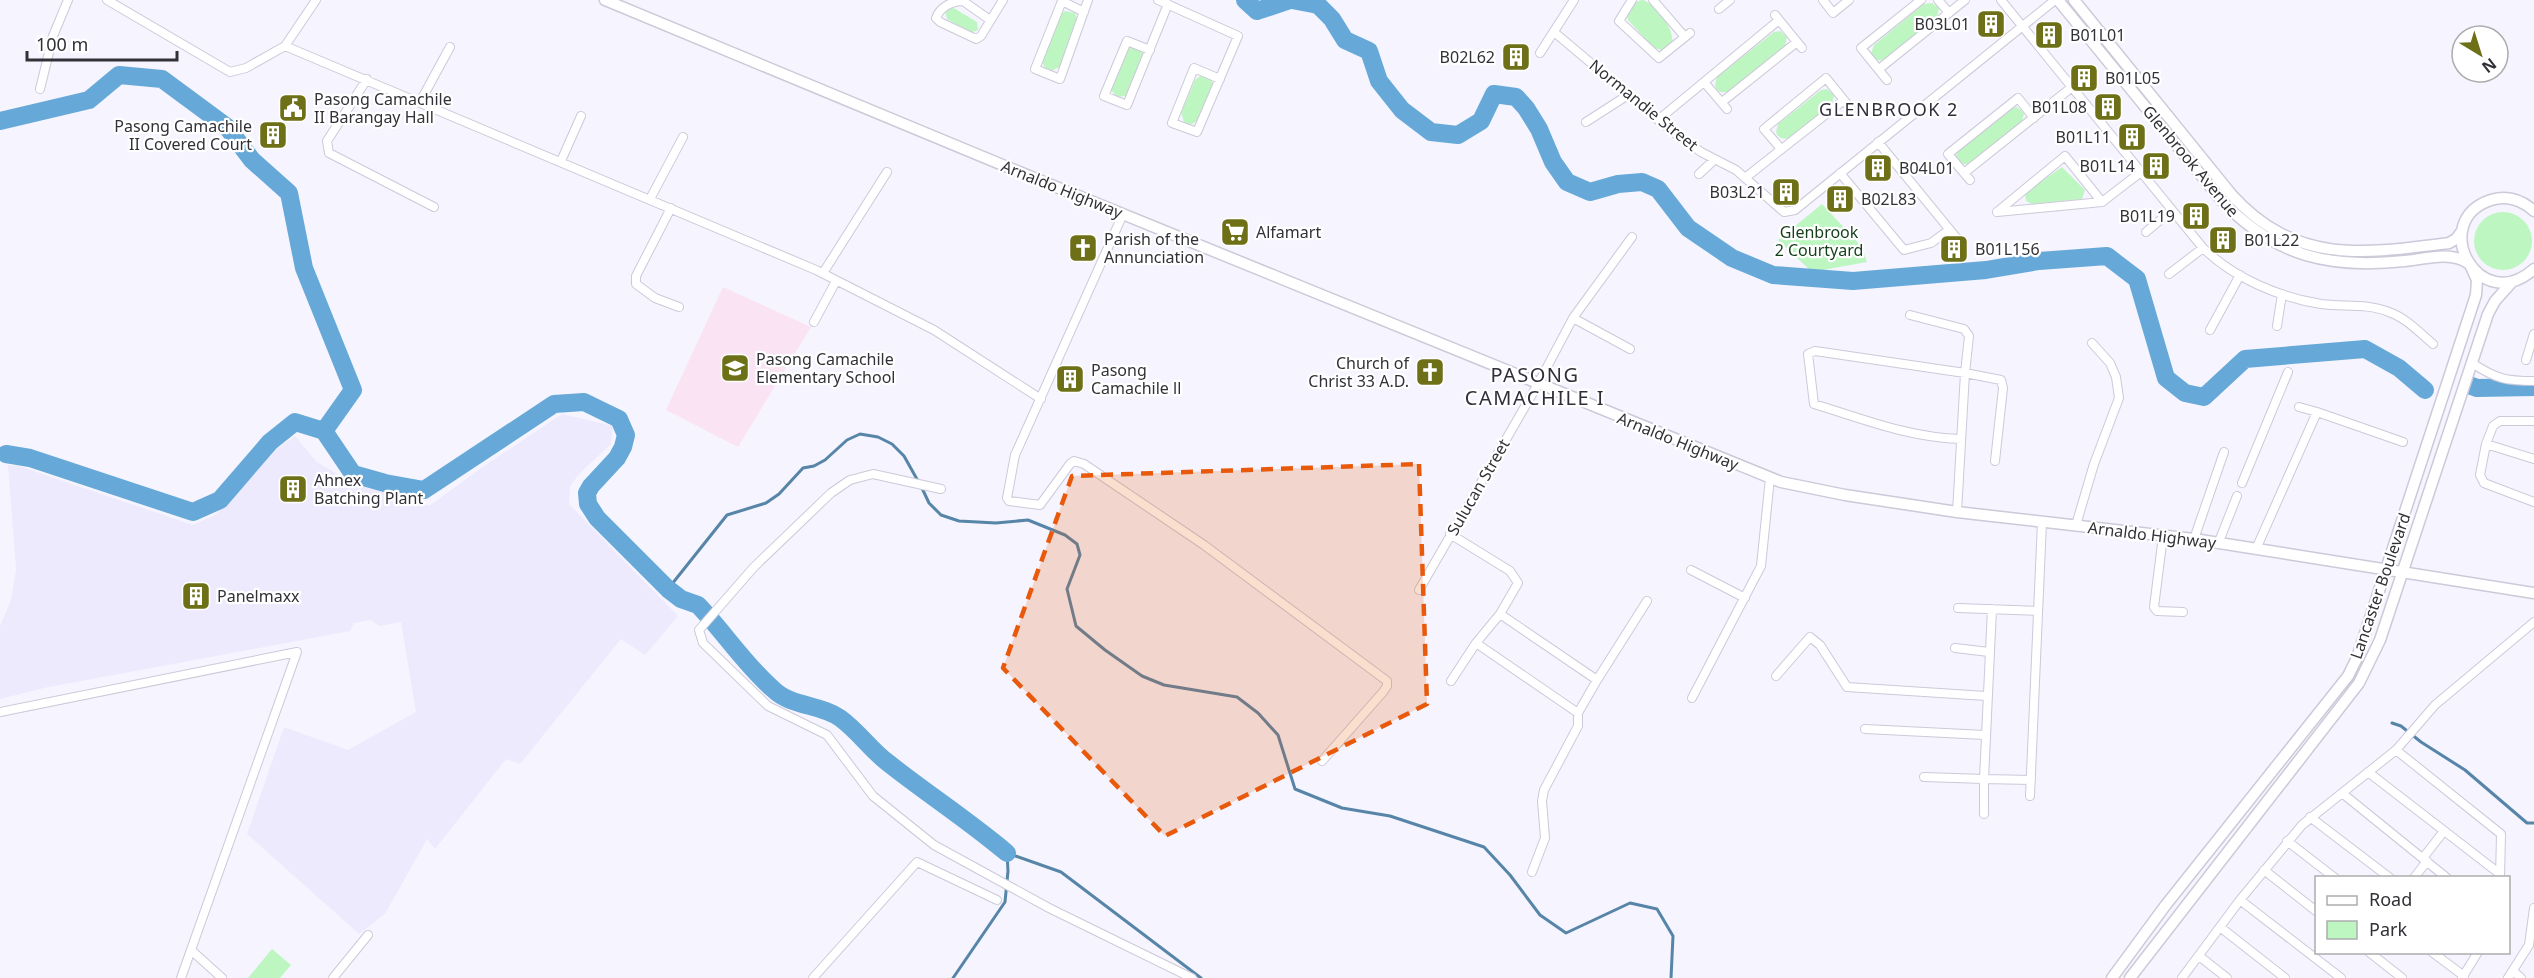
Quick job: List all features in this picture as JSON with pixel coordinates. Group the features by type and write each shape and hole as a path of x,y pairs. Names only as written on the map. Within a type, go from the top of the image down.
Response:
{"main road":[{"name":"Arnaldo Highway","path":"605,0 1781,482 1845,495 1957,512 2194,539 2534,593"},
{"name":"Glenbrook Avenue","path":"2056,0 2222,201 2237,217 2265,238 2298,253 2327,261 2385,263 2447,256 2462,259 2489,280 2512,282"},
{"name":"Glenbrook Avenue","path":"2074,0 2230,194 2247,210 2275,230 2317,248 2366,252 2449,243 2456,239 2462,231"},
{"path":"2462,231 2467,219 2485,202 2510,198 2522,202 2534,211"},
{"name":"Lancaster Boulevard","path":"2112,978 2164,906 2348,676 2363,642 2476,295 2476,280 2461,242 2462,231"},
{"path":"2512,282 2526,276 2534,269"},
{"name":"Lancaster Boulevard","path":"2130,978 2359,683 2380,640 2492,307 2512,282"}],"street":[{"path":"40,89 53,36 68,0"},
{"path":"107,0 230,72 246,68 285,46 316,0"},
{"path":"990,20 963,1 951,2 937,13 936,18 976,39 990,20 1004,0"},
{"path":"1084,12 1062,1 1035,69 1059,79 1084,12 1088,0"},
{"path":"1158,0 1238,36 1220,79 1197,132 1173,123 1194,68 1220,79"},
{"path":"1540,53 1574,0"},
{"path":"1632,0 1619,21 1659,58 1688,35 1653,0"},
{"path":"1822,0 1833,13 1849,0"},
{"path":"1887,80 1861,48 1921,0"},
{"path":"1938,0 1949,13"},
{"path":"1878,69 1965,0"},
{"path":"2001,0 2202,248 2240,275 2282,294 2322,304 2371,306 2389,312 2402,318 2433,344"},
{"path":"1949,230 1931,243 1904,250 1840,173 2056,0"},
{"path":"1149,50 1127,41 1104,96 1127,105 1168,4"},
{"path":"1658,120 1777,18 1799,45 1724,106 1704,82"},
{"name":"Normandie Street","path":"1554,32 1686,143 1736,170 1784,212 1795,210 1840,173"},
{"path":"285,46 823,273 934,330 1041,399"},
{"path":"420,102 450,47"},
{"path":"1781,149 1764,129 1826,78 1851,109"},
{"path":"367,80 327,141 328,153 434,207"},
{"path":"2034,118 2018,98 1948,154 1967,177 2072,87"},
{"path":"1586,122 1628,95"},
{"path":"1745,178 1844,100"},
{"path":"561,161 581,116"},
{"path":"650,199 683,137"},
{"path":"1878,142 1959,242"},
{"path":"2102,202 2065,156 1996,212 2102,202 2141,172"},
{"path":"1699,174 1714,160"},
{"path":"823,273 887,172"},
{"path":"671,208 636,276 636,284 655,298 679,307"},
{"path":"2145,232 2172,210"},
{"path":"1123,214 1015,455 1006,494 1009,501 1040,505 1070,464 1074,461 1084,464 1204,545 1387,681 1383,692 1322,761"},
{"name":"Sulucan Street","path":"1419,591 1538,384 1573,318 1632,237"},
{"path":"2169,274 2202,248"},
{"path":"2210,330 2240,275"},
{"path":"814,322 836,281"},
{"path":"2277,326 2282,294"},
{"path":"1910,315 1967,332 1969,336 1957,512"},
{"path":"1573,318 1630,349"},
{"path":"2526,360 2534,334"},
{"path":"2076,525 2094,464 2119,398 2116,377 2110,363 2092,343"},
{"path":"1961,439 1934,438 1897,430 1814,404 1808,357 1811,352 1815,351 2001,380 1995,461"},
{"path":"2472,363 2491,376 2505,381 2534,381"},
{"path":"2242,483 2288,372"},
{"path":"2299,407 2403,442"},
{"path":"2256,549 2318,412"},
{"path":"2534,421 2500,421 2493,426 2486,444 2480,475 2484,483 2534,502"},
{"path":"2486,444 2534,459"},
{"path":"2194,539 2224,452"},
{"path":"941,489 873,474 850,480 831,493 726,597 699,630 703,643 768,706 827,735 873,796 934,845 1011,888 1192,978"},
{"path":"1692,698 1761,566 1770,478"},
{"path":"2218,544 2237,496"},
{"path":"2030,796 2042,522"},
{"path":"1450,534 1516,577 1518,583 1500,614 1476,643 1451,681"},
{"path":"2163,536 2154,607 2157,611 2183,612"},
{"path":"1691,570 1745,598"},
{"path":"1532,872 1545,838 1542,801 1544,790 1578,726 1578,713 1647,601"},
{"path":"1958,608 2038,610"},
{"path":"1984,814 1986,696 1992,609"},
{"path":"1500,614 1597,680"},
{"path":"2182,978 2240,900 2287,841 2310,817 2396,750 2435,705 2534,622"},
{"path":"1776,676 1810,637 1820,645 1847,687 1986,696"},
{"path":"1476,643 1578,713"},
{"path":"1955,648 1989,652"},
{"path":"0,712 297,652 181,978"},
{"path":"1864,729 1985,735"},
{"path":"2396,750 2501,834 2500,876"},
{"path":"2368,772 2500,876"},
{"path":"1924,777 2031,780"},
{"path":"2342,793 2445,876"},
{"path":"2310,817 2387,876"},
{"path":"2415,876 2444,831"},
{"path":"2287,841 2332,876"},
{"path":"813,978 917,862 997,900"},
{"path":"2264,870 2315,910"},
{"path":"2240,900 2341,978"},
{"path":"2521,978 2510,974 2532,947 2534,908"},
{"path":"2220,927 2285,978"},
{"path":"333,978 368,935"},
{"path":"191,950 222,978"},
{"path":"2372,954 2402,978"},
{"path":"2435,954 2463,977 2477,954"},
{"path":"2199,956 2228,978"}],"highlighted area":[{"path":"1419,464 1427,704 1165,836 1003,668 1072,476"}],"shaded area":[{"name":"Pasong Camachile Elementary School","path":"723,287 811,327 738,447 666,410"},
{"path":"562,414 613,426 611,444 580,473 570,486 569,504 678,616 645,655 621,639 520,764 506,759 435,849 427,839 385,914 359,934 247,834 284,727 348,750 416,712 401,622 379,626 371,620 354,623 350,631 44,688 0,699 0,626 11,600 16,570 8,465 19,466 193,525 215,515 277,449 295,436 317,462 337,474 429,506"}],"green space":[{"path":"1643,0 1659,12 1671,31 1672,43 1662,50 1654,48 1628,20 1631,7"},
{"path":"1932,3 1939,8 1937,17 1885,59 1875,59 1871,53 1874,45 1924,4"},
{"path":"952,7 977,22 978,30 970,33 947,19 945,11"},
{"path":"1065,11 1075,13 1078,22 1060,67 1051,71 1045,68 1042,62 1060,15"},
{"path":"1780,31 1787,37 1785,46 1729,91 1718,91 1715,85 1717,77 1774,32"},
{"path":"1134,47 1140,49 1144,55 1126,96 1117,97 1111,90 1128,49"},
{"path":"1200,76 1210,78 1213,84 1198,121 1190,125 1184,122 1181,113 1195,80"},
{"path":"1827,89 1834,95 1832,104 1790,138 1783,139 1778,136 1776,132 1778,124 1821,90"},
{"path":"2017,107 2024,113 2022,122 1970,164 1962,164 1956,158 1957,152 2011,108"},
{"path":"2062,167 2085,190 2082,199 2032,204 2026,201 2025,194 2028,191"},
{"name":"Glenbrook 2 Courtyard","path":"1822,204 1862,247 1867,262 1812,272 1778,240"},
{"path":"2503,212 2514,214 2527,225 2532,241 2530,252 2519,265 2503,270 2492,268 2479,257 2474,241 2476,230 2487,217"},
{"path":"272,949 291,965 280,978 248,978"}],"waterway":[{"path":"1245,0 1257,11 1290,0"},
{"path":"1292,0 1318,5 1332,19 1345,40 1369,51 1379,81 1402,110 1431,132 1458,135 1481,121 1494,94 1516,97 1539,129 1553,162 1567,182 1590,192 1618,184 1642,182 1658,189 1688,228 1732,258 1773,275 1853,281 1986,270 2039,261 2107,256 2137,279 2166,378 2185,393 2204,397 2245,359 2365,349 2399,368 2425,390"},
{"path":"0,121 89,100 119,75 162,79 227,127 252,160 289,193 304,268 353,390 324,431"},
{"path":"2469,385 2477,388 2534,387"},
{"path":"6,454 30,458 193,512 220,500 270,442 295,422 324,431 353,474 424,490 554,404 584,402 619,419 626,435 617,458 587,493 588,504 597,518 668,589 681,599 698,605 754,670 781,696 824,710 840,718 887,762 1007,853"},
{"path":"668,589 727,515 766,503 779,494 803,468 814,466 825,460 847,440 860,434 878,437 892,444 904,456 918,481"},
{"path":"921,486 929,503 941,515 959,521 996,523 1028,520 1065,535 1077,544 1080,555 1067,589 1076,626 1142,676 1164,685 1237,697 1258,713 1278,735 1295,789 1342,808 1390,816 1484,847 1510,875 1540,915 1566,933 1630,903 1657,909 1673,936 1671,978"},
{"path":"2392,723 2401,726 2421,742 2465,770 2527,823 2534,823"},
{"path":"953,978 1005,902 1007,853 1061,872 1201,978"}],"place":[{"name":"B03L01","path":"1991,24"},
{"name":"B01L01","path":"2049,35"},
{"name":"B02L62","path":"1516,57"},
{"name":"B01L05","path":"2084,78"},
{"name":"B01L08","path":"2108,107"},
{"name":"Pasong Camachile II Barangay Hall","path":"293,108"},
{"name":"Pasong Camachile II Covered Court","path":"273,135"},
{"name":"B01L11","path":"2132,137"},
{"name":"B01L14","path":"2156,166"},
{"name":"B04L01","path":"1878,168"},
{"name":"B03L21","path":"1786,192"},
{"name":"B02L83","path":"1840,199"},
{"name":"B01L19","path":"2196,216"},
{"name":"Alfamart","path":"1235,232"},
{"name":"B01L22","path":"2223,240"},
{"name":"Parish of the Annunciation","path":"1083,248"},
{"name":"B01L156","path":"1954,249"},
{"name":"Pasong Camachile Elementary School","path":"735,368"},
{"name":"Church of Christ 33 A.D.","path":"1430,372"},
{"name":"Pasong Camachile ll","path":"1070,379"},
{"name":"Ahnex Batching Plant","path":"293,489"},
{"name":"Panelmaxx","path":"196,596"}],"district":[{"name":"GLENBROOK 2","path":"1889,109"},
{"name":"PASONG CAMACHILE I","path":"1535,386"}]}
